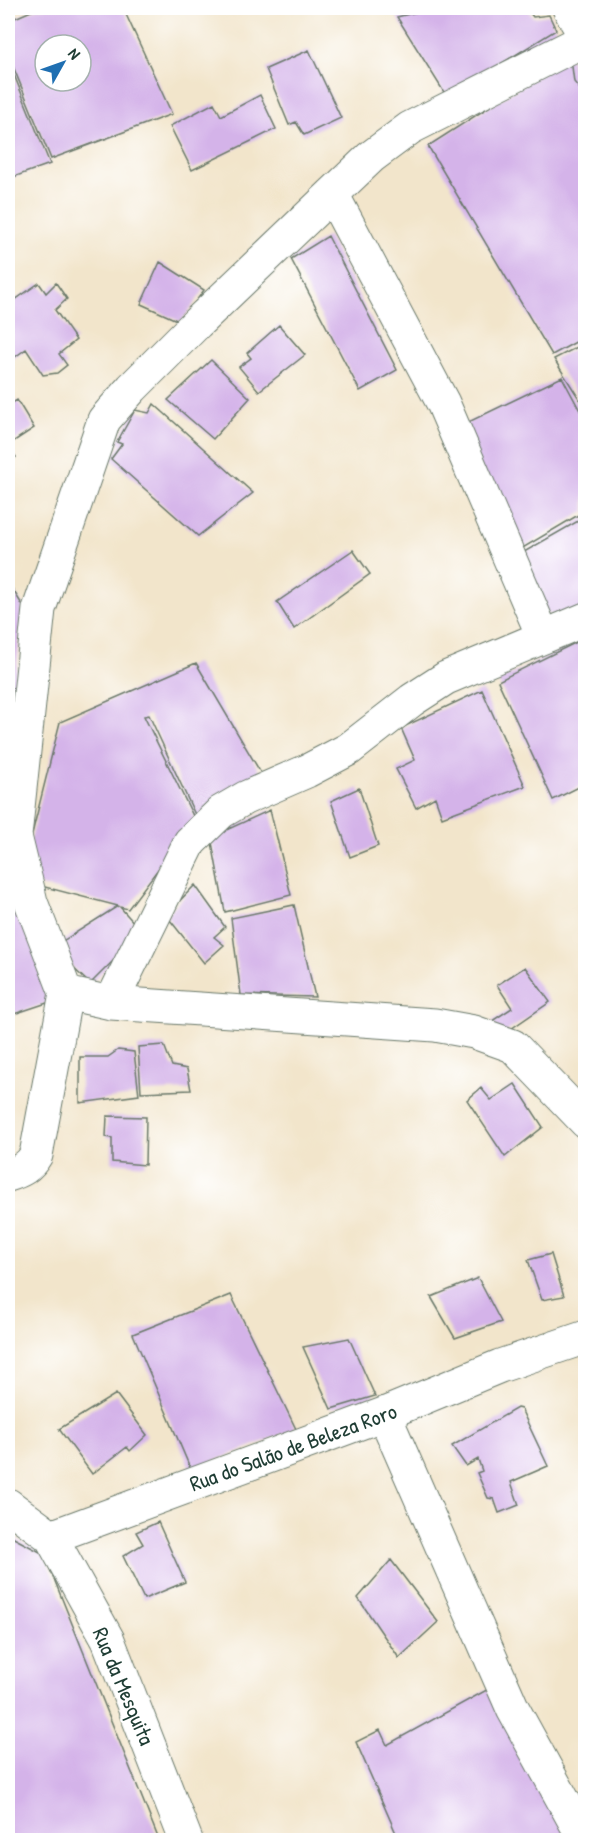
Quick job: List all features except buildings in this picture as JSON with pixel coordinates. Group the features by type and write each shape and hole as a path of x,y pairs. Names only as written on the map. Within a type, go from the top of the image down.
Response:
{"street":[{"path":"8,1175 30,1164 36,1155 66,993 31,902 11,837 39,609 104,420 172,347 371,157 410,128 585,39 569,8"},
{"path":"332,194 443,403 543,636"},
{"path":"111,1003 190,842 220,812 349,749 379,728 412,700 446,678 585,620"},
{"path":"66,993 111,1003 435,1025 474,1032 513,1046 585,1122"},
{"name":"Rua do Salão de Beleza Roro","path":"51,1537 384,1414 500,1366 585,1337"},
{"path":"384,1414 513,1709 585,1840"},
{"path":"8,1505 51,1537"},
{"name":"Rua da Mesquita","path":"51,1537 108,1640 186,1840"}]}
